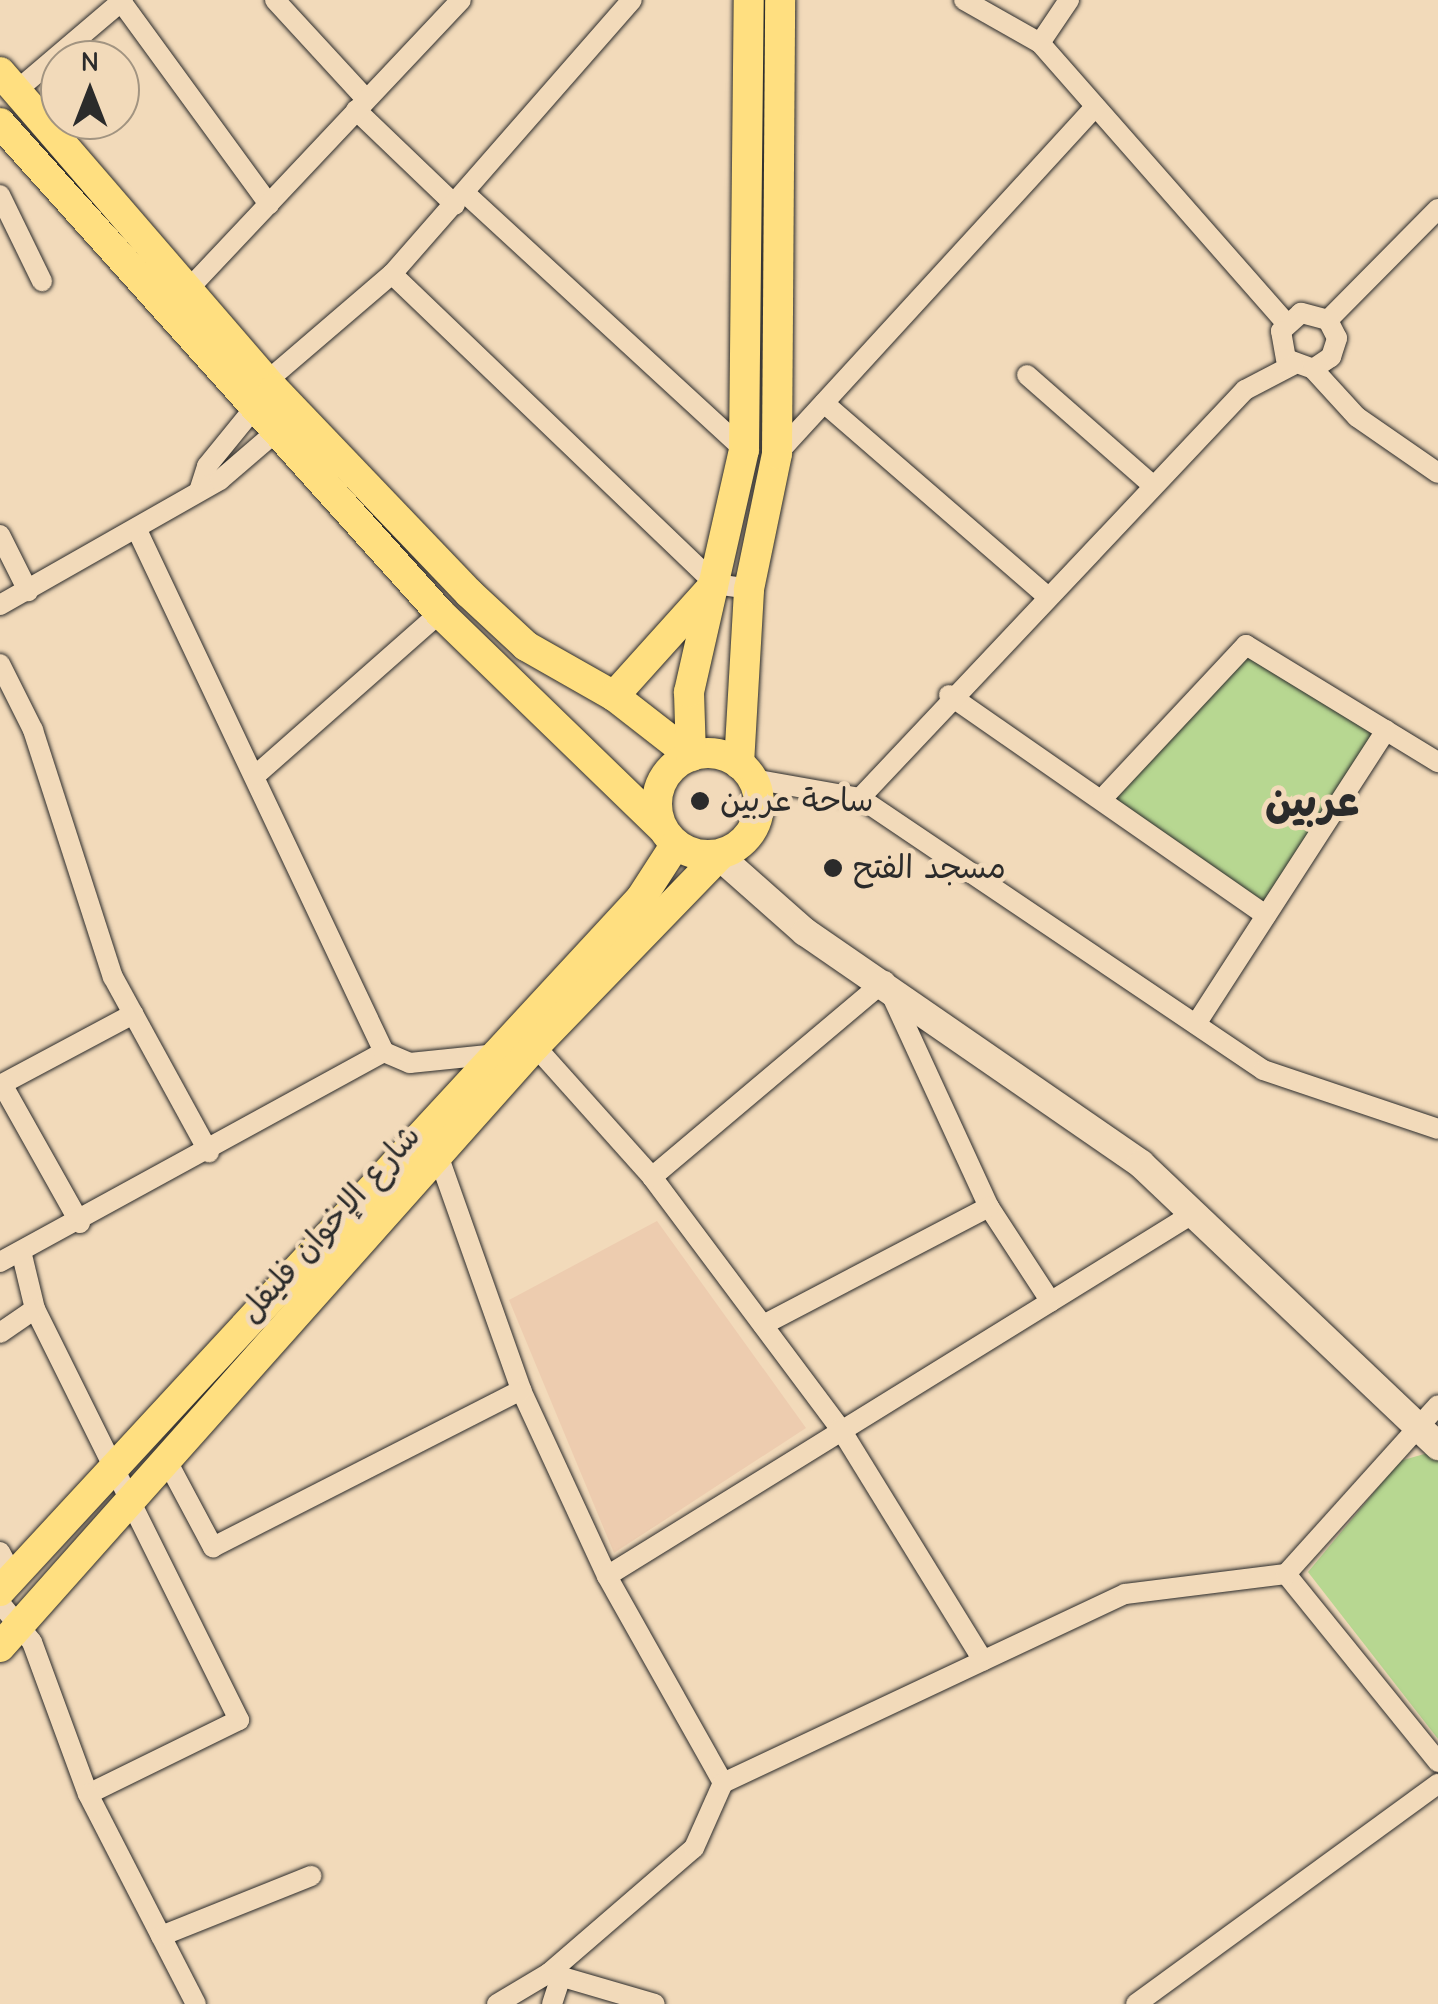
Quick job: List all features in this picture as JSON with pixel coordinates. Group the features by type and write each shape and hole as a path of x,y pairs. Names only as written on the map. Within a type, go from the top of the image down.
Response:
{"main road":[{"path":"669,836 658,789 691,756 690,692 744,450 749,0"},
{"path":"720,856 757,818 746,772 750,589 777,454 780,0"},
{"path":"8,81 190,289 265,392 274,433 440,612 669,836 720,856 805,932 885,981 1141,1164 1428,1436"},
{"path":"0,124 166,312 265,392 298,412 526,646 614,696 691,756 746,772"},
{"path":"614,696 714,584"},
{"name":"شارع الإخوان فليفل","path":"0,1647 7,1589 113,1461 488,1055 641,898 669,836"},
{"name":"شارع الإخوان فليفل","path":"7,1589 128,1504 535,1046 720,856"}],"street":[{"path":"8,81 121,0 269,204"},
{"path":"276,0 361,105 461,200 744,450"},
{"path":"166,312 460,0"},
{"path":"200,488 265,392 392,274 461,200 632,0"},
{"path":"964,0 1040,44 1286,322"},
{"path":"1040,44 1068,0"},
{"path":"777,454 1095,106"},
{"path":"0,195 42,281"},
{"path":"1328,320 1438,210"},
{"path":"392,274 714,584 750,589"},
{"path":"1328,320 1302,313 1286,322 1280,350 1356,417 1438,473"},
{"path":"860,798 950,695 1245,390 1303,367 1336,348 1328,320"},
{"path":"1027,375 1152,485"},
{"path":"824,403 1046,595"},
{"path":"0,605 138,530 298,412"},
{"path":"138,530 384,1052 410,1063 488,1055"},
{"path":"0,535 28,591"},
{"path":"256,774 440,612"},
{"path":"1102,799 1246,645 1438,762"},
{"path":"0,664 33,730 113,977 209,1152"},
{"path":"950,695 1266,915"},
{"path":"1196,1024 1386,730"},
{"path":"746,772 860,798 1263,1070 1438,1129"},
{"path":"652,1177 885,981 989,1207 1051,1302"},
{"path":"80,1223 2,1084 133,1014"},
{"path":"535,1046 652,1177 840,1428 984,1660"},
{"path":"0,1262 22,1255 384,1052"},
{"path":"438,1155 521,1390 608,1576 723,1782"},
{"path":"763,1324 989,1207"},
{"path":"608,1576 840,1428 1194,1213"},
{"path":"22,1255 35,1310 113,1461 128,1504 239,1720 88,1794"},
{"path":"0,1333 35,1310"},
{"path":"167,1461 213,1547 521,1390"},
{"path":"497,2004 555,1975 694,1848 723,1782 1125,1594 1286,1574 1428,1436 1438,1405"},
{"path":"1286,1574 1438,1762"},
{"path":"7,1589 88,1794 196,2004"},
{"path":"1136,2004 1438,1784"},
{"path":"160,1936 312,1876"},
{"path":"552,2004 555,1975"},
{"path":"555,1975 655,2004"}],"shaded area":[{"path":"657,1221 806,1428 614,1553 509,1300"}],"green space":[{"path":"1247,654 1376,733 1264,903 1116,799"},
{"path":"1438,1450 1438,1739 1308,1572 1400,1461"}],"place":[{"name":"ساحة عربين","path":"700,801"},
{"name":"مسجد الفتح","path":"833,868"}],"district":[{"name":"عربين","path":"1312,803"}]}
